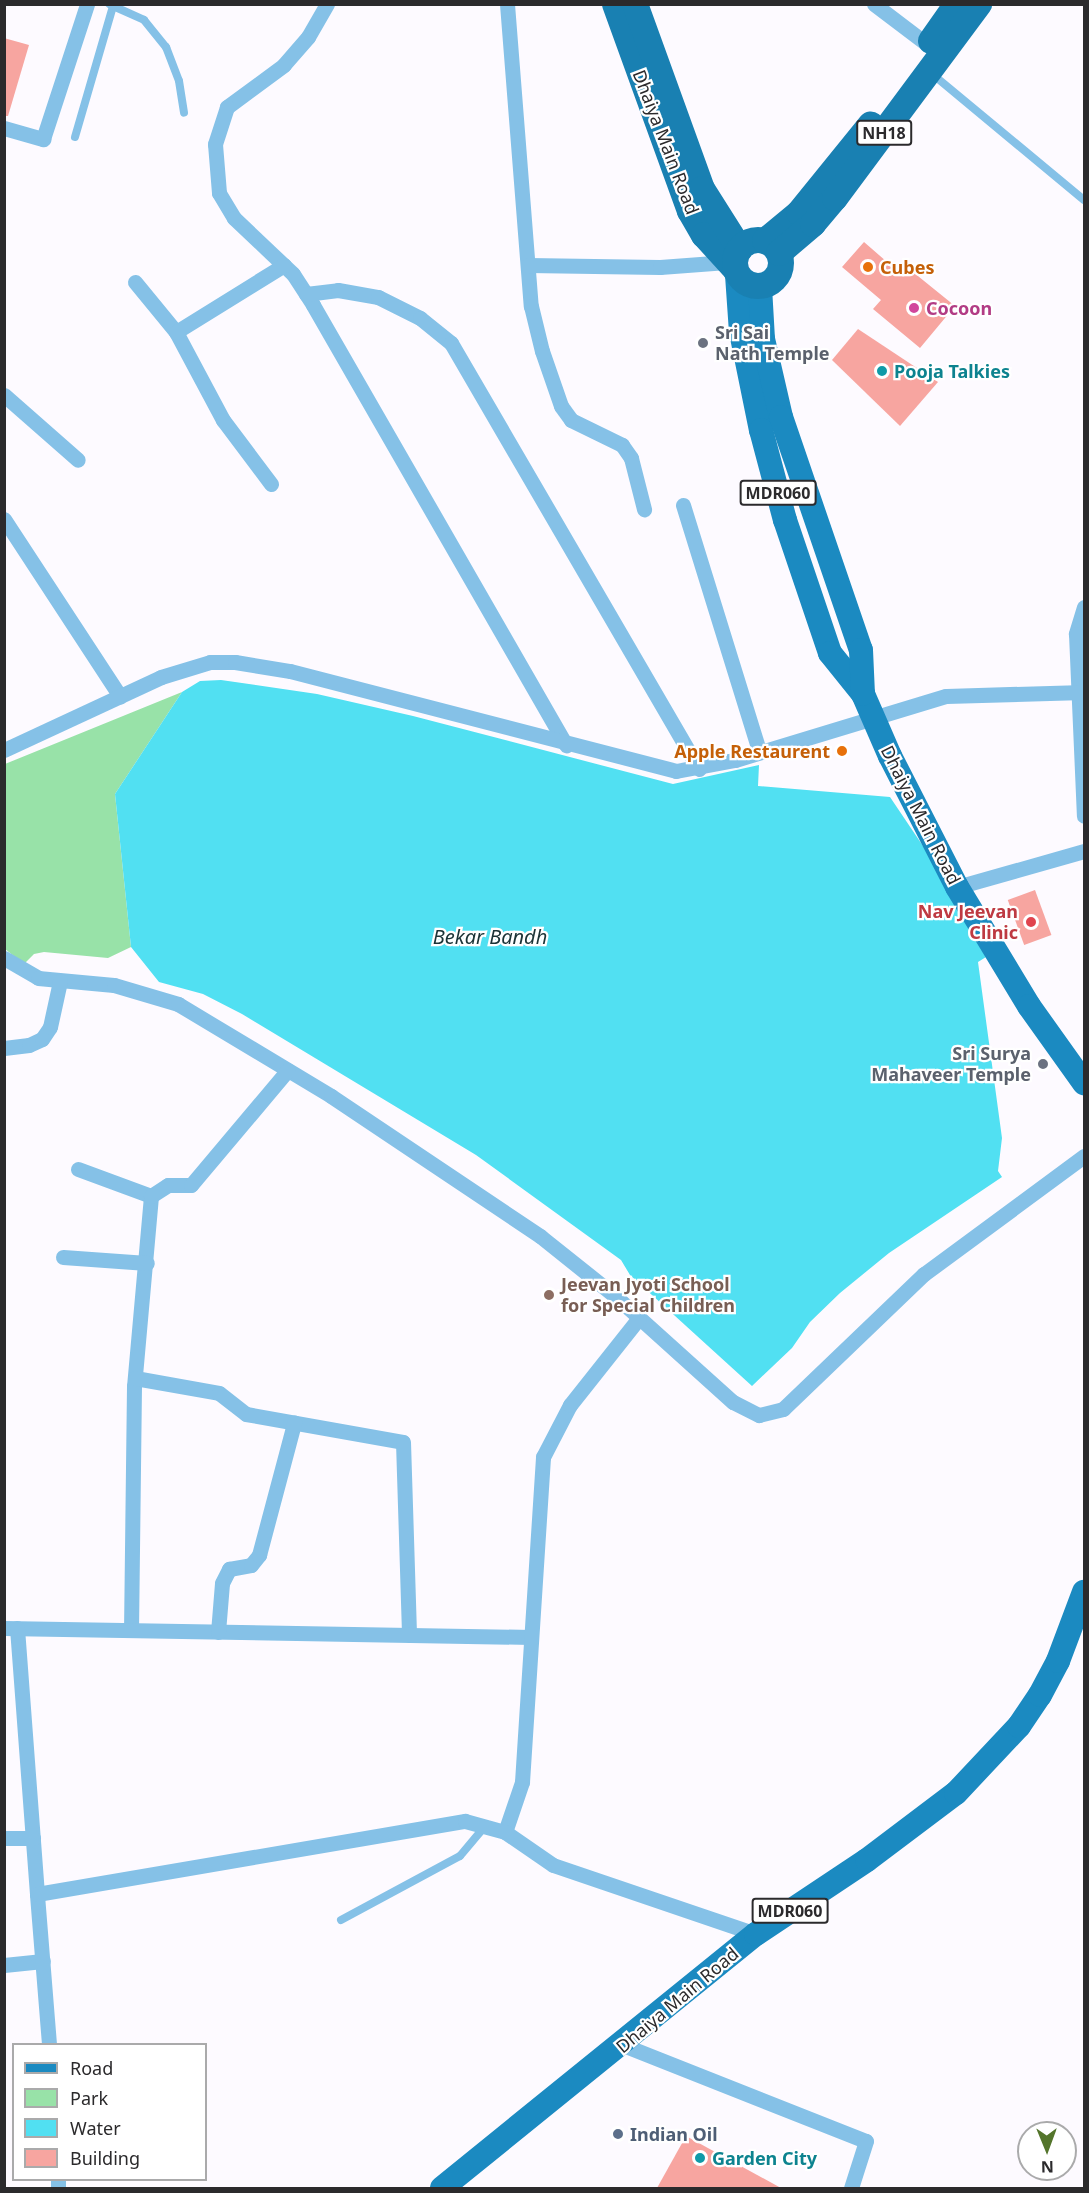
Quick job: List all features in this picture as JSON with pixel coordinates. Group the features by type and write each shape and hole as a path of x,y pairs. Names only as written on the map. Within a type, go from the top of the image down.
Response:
{"highway":[{"name":"Dhaiya Main Road","path":"615,4 690,211 704,235 740,268"},
{"name":"Dhaiya Main Road","path":"635,4 702,189 740,268"},
{"name":"NH18","path":"772,247 818,191 957,4"},
{"name":"NH18","path":"740,268 751,241 772,247 813,224 836,198 979,4"},
{"path":"740,268 772,283 780,272 772,247"}],"main road":[{"name":"Dhaiya Main Road","path":"740,268 763,339 780,417 861,650 863,694 873,718 957,886 1029,1006 1084,1083"},
{"name":"Dhaiya Main Road","path":"442,2188 623,2045 756,1934 867,1860 956,1793 989,1761 1040,1695 1058,1661 1084,1592"}],"street":[{"path":"4,128 43,139 87,4"},
{"path":"327,4 321,19 294,55 227,107 215,144 218,184 225,206 284,265 306,294 566,745"},
{"path":"507,4 528,265 536,329 561,406 571,420 622,445 639,477 644,509"},
{"path":"874,4 928,45"},
{"path":"176,332 284,265"},
{"path":"528,265 740,268"},
{"path":"135,282 176,332 224,420 271,484"},
{"path":"306,294 338,290 378,297 420,318 451,343 699,769"},
{"path":"4,395 78,460"},
{"path":"683,505 759,752"},
{"path":"4,519 120,696"},
{"path":"1084,607 1076,634 1084,816"},
{"path":"4,750 188,667 235,662 290,671 663,769 699,769 946,696 1080,692"},
{"path":"957,886 1084,851"},
{"path":"4,958 26,973 60,981 114,985 178,1004 288,1070 540,1236 639,1318 733,1402 759,1415 772,1414 783,1409 924,1274 1084,1156"},
{"path":"4,1048 29,1045 42,1039 50,1027 60,981"},
{"path":"151,1196 168,1185 191,1185 288,1070"},
{"path":"78,1169 151,1196"},
{"path":"131,1630 135,1378 147,1263 151,1196"},
{"path":"63,1257 147,1263"},
{"path":"505,1832 522,1782 541,1474 549,1440 570,1405 639,1318"},
{"path":"135,1378 219,1393 240,1412 403,1442 409,1635"},
{"path":"218,1632 222,1583 229,1569 251,1565 259,1555 294,1423"},
{"path":"49,2043 33,1838 11,1628 531,1637"},
{"path":"37,1894 465,1821 487,1824 505,1832 553,1865 756,1934"},
{"path":"4,1838 33,1838"},
{"path":"4,1965 43,1961"},
{"path":"623,2045 866,2141 851,2188"}],"lane":[{"path":"75,137 111,5 144,20 166,47 179,81 184,113"},
{"path":"930,72 1084,200"},
{"path":"341,1920 460,1856 487,1824"}],"green space":[{"path":"182,692 115,794 131,947 108,958 44,952 34,954 24,964 5,949 5,764"}],"water":[{"name":"Bekar Bandh","path":"221,680 317,694 413,716 673,784 759,765 758,786 890,797 958,898 986,957 978,962 1002,1138 998,1171 1002,1177 889,1253 840,1293 810,1322 792,1348 752,1386 630,1275 621,1260 476,1155 242,1014 203,994 159,982 131,947 115,794 182,692 200,681"}],"building":[{"path":"4,38 29,45 8,116 4,116"},
{"name":"Cocoon","path":"864,242 902,275 908,268 955,306 920,348 873,309 881,300 842,267"},
{"name":"Pooja Talkies","path":"858,329 938,382 900,426 832,360"},
{"path":"1035,890 1051,935 1024,945 1008,900"},
{"name":"Garden City","path":"686,2136 781,2188 657,2188"}],"place":[{"name":"Cubes","path":"868,267"},
{"name":"Cocoon","path":"914,308"},
{"name":"Sri Sai Nath Temple","path":"703,343"},
{"name":"Pooja Talkies","path":"882,371"},
{"name":"Apple Restaurent","path":"842,751"},
{"name":"Nav Jeevan Clinic","path":"1031,922"},
{"name":"Sri Surya Mahaveer Temple","path":"1043,1064"},
{"name":"Jeevan Jyoti School for Special Children","path":"549,1295"},
{"name":"Indian Oil","path":"618,2134"},
{"name":"Garden City","path":"700,2158"}]}
